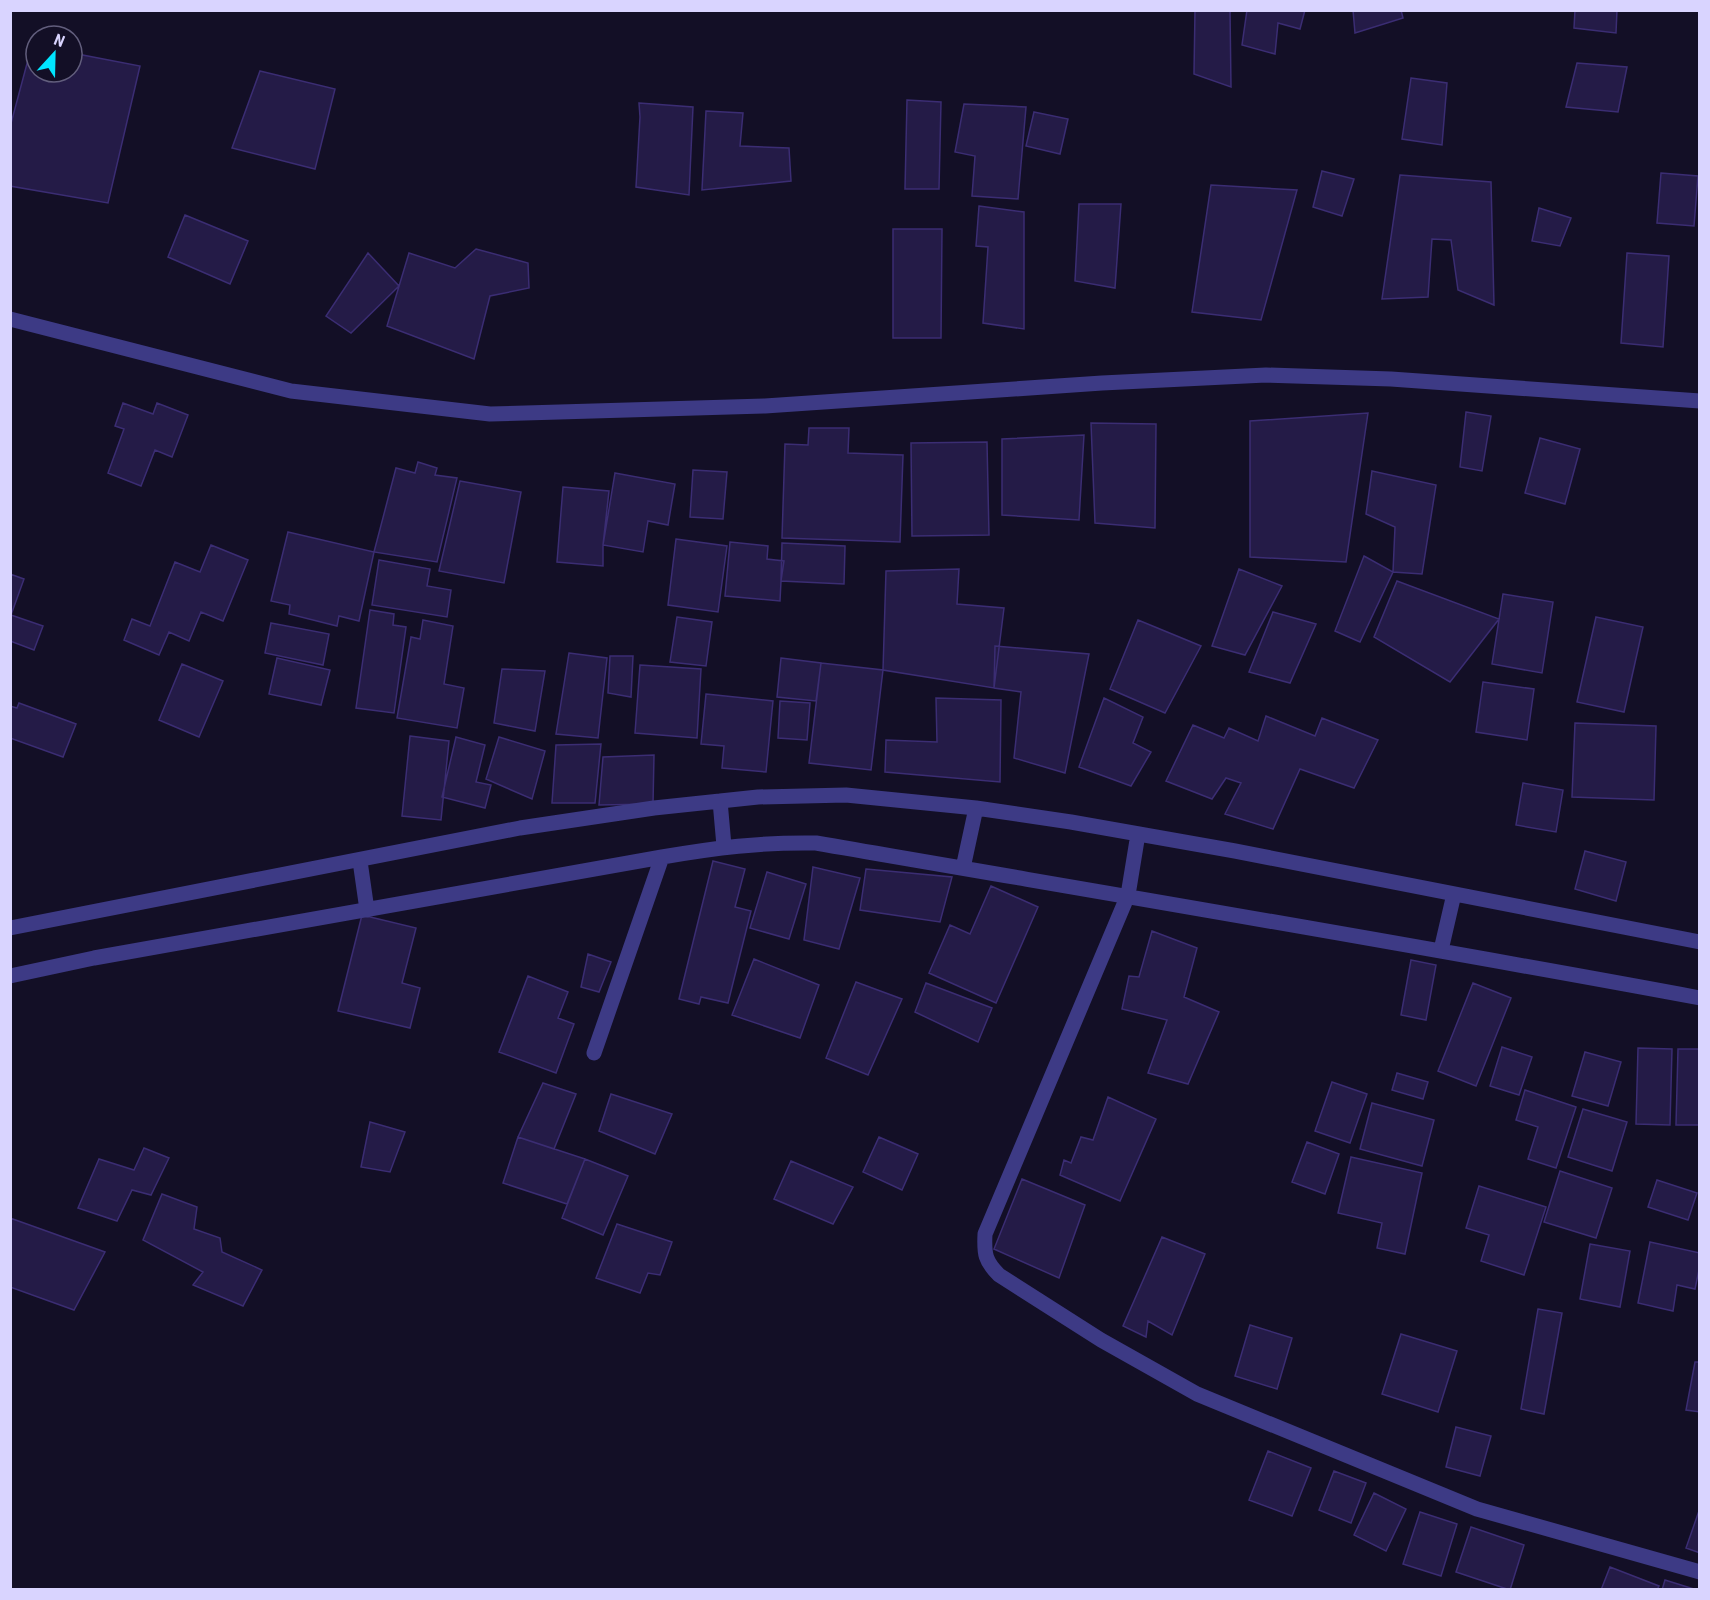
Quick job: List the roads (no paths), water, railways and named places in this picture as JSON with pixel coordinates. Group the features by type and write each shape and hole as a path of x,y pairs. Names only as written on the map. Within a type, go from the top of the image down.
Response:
{"street":[{"path":"10,319 291,391 490,414 765,406 1102,383 1266,375 1391,379 1700,401"},
{"path":"10,928 520,828 654,807 721,809 758,797 846,795 976,808 1137,840 1454,894 1700,942"},
{"path":"963,868 976,808"},
{"path":"721,809 723,841"},
{"path":"1137,840 1128,895 985,1234 984,1251 989,1265 999,1275 1101,1340 1197,1394 1477,1509 1700,1572"},
{"path":"10,976 367,905 662,857 723,841 816,843 1128,895 1700,998"},
{"path":"594,1053 662,857"},
{"path":"360,861 367,905"},
{"path":"1441,950 1454,894"}]}
